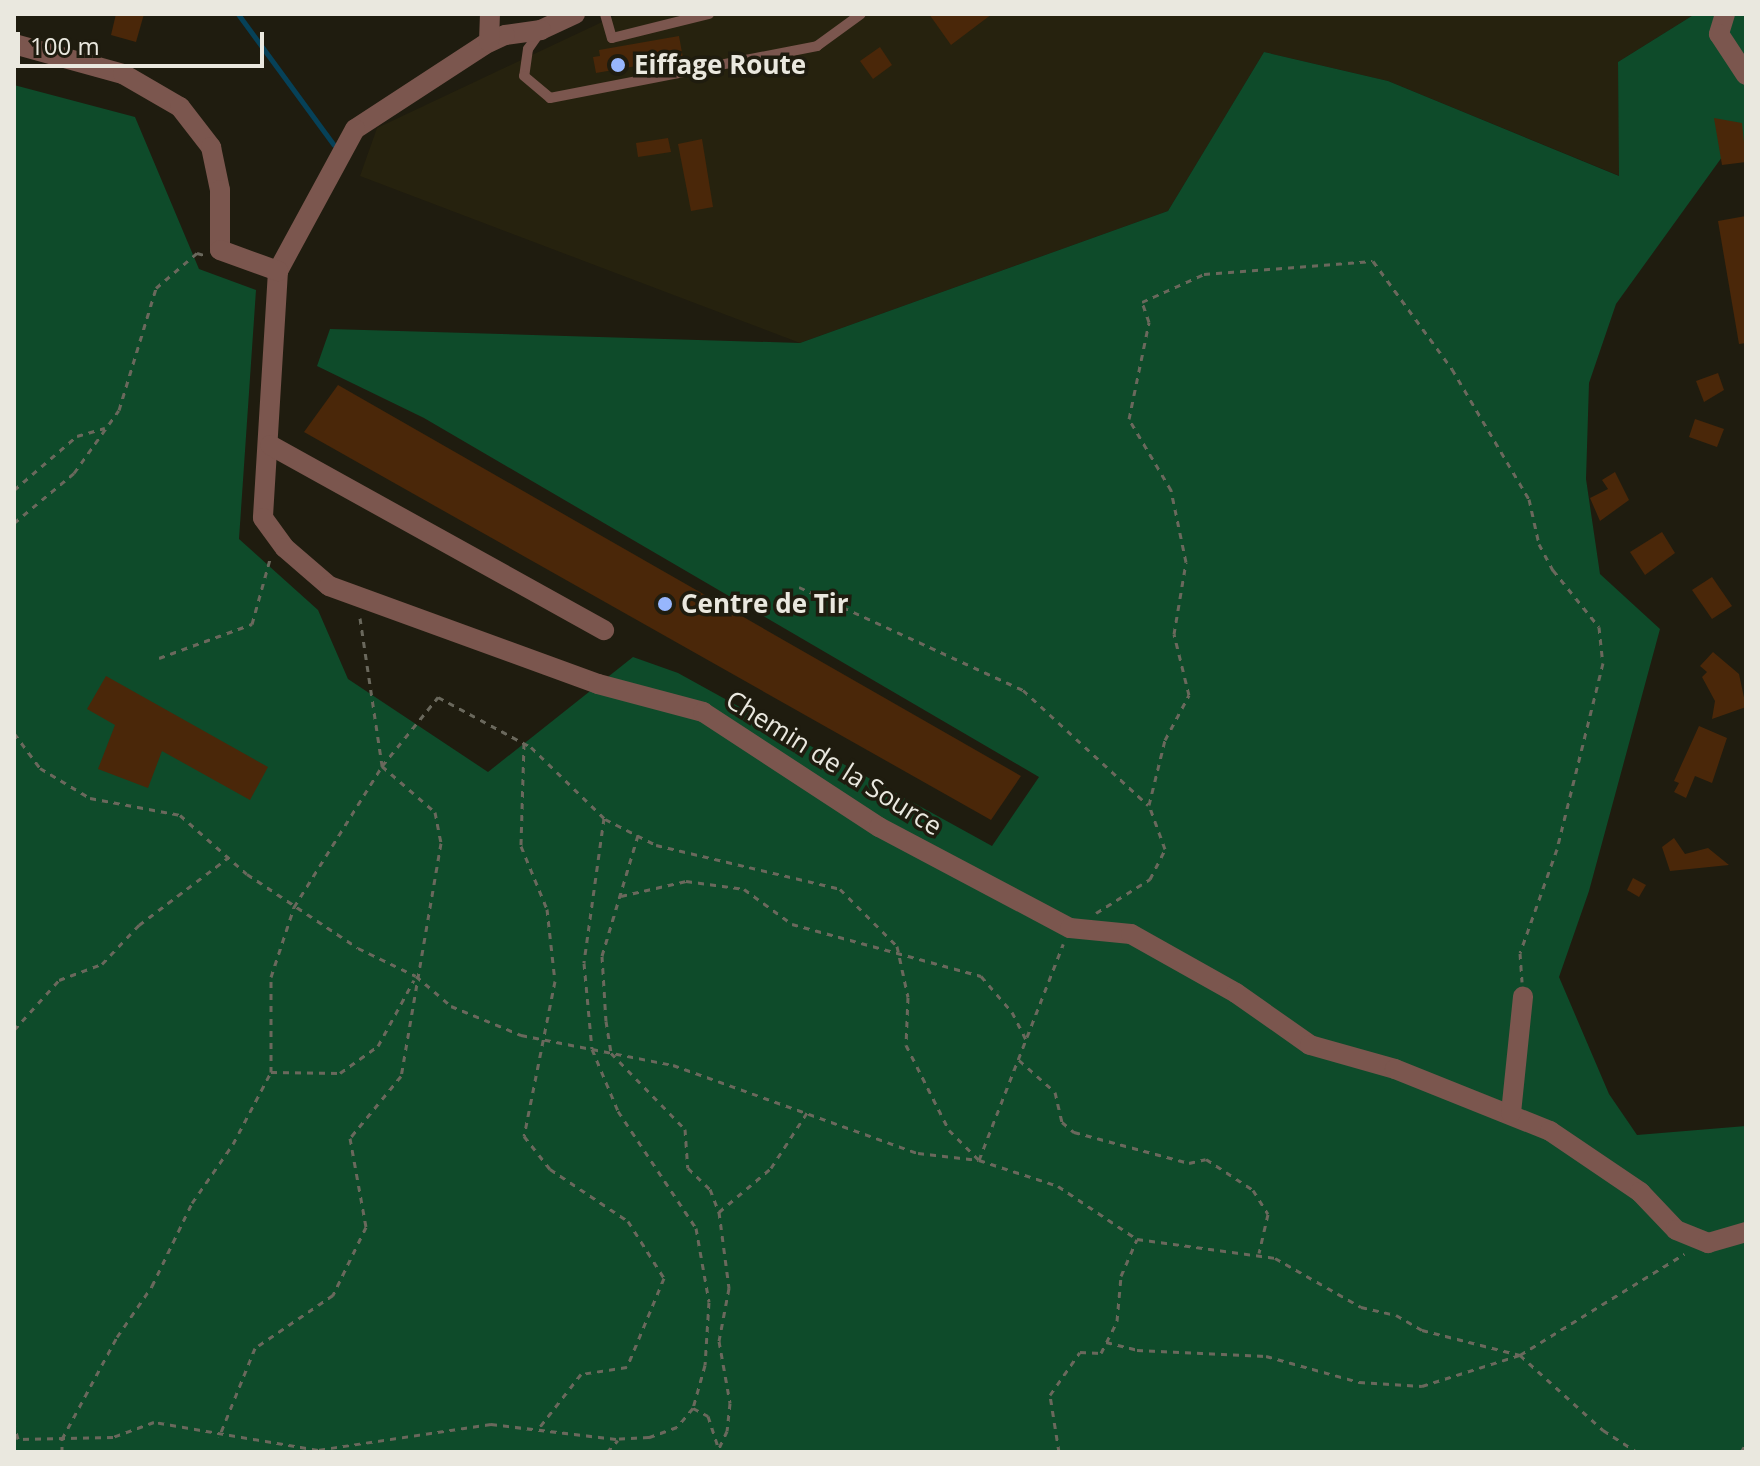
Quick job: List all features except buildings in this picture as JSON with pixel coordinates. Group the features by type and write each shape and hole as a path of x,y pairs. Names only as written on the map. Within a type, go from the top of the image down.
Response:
{"street":[{"path":"489,42 490,14"},
{"name":"Chemin de la Source","path":"575,14 541,30 489,42 355,129 278,271 270,445 263,518 305,568 329,586 598,684 703,712 879,827 1070,928 1131,934 1236,993 1310,1045 1395,1069 1550,1131 1640,1192 1676,1230 1700,1240"},
{"path":"1725,14 1719,34 1746,75"},
{"path":"14,44 123,74 180,107 211,147 220,190 220,250 278,271"},
{"path":"270,445 604,630"},
{"path":"1511,1113 1523,997"},
{"path":"1700,1240 1708,1243 1746,1232"}],"lane":[{"path":"605,14 612,38 709,14"},
{"path":"541,30 528,49 524,76 550,98 817,46 861,14"}],"path":[{"path":"14,523 74,473 119,410 156,288 197,253 211,256"},
{"path":"1149,805 1165,740 1189,695 1174,634 1186,562 1171,490 1129,419 1149,322 1142,302 1204,274 1373,261 1452,369 1529,499 1539,544 1553,570 1599,627 1603,663 1577,778 1520,953 1523,997"},
{"path":"14,490 77,436 106,428"},
{"path":"159,658 252,624 270,572 270,557"},
{"path":"799,587 1023,690 1149,805 1165,849 1150,879 1070,928 979,1160"},
{"path":"219,1437 255,1348 333,1295 366,1227 350,1138 401,1076 441,843 435,812 382,766 357,596"},
{"path":"62,1452 62,1439 117,1337 152,1286 192,1203 233,1144 271,1072 271,977 294,907 382,766 438,697 524,743 604,818 638,835 766,874 840,889 897,946 908,997 906,1045 949,1130 979,1160"},
{"path":"14,733 40,768 90,798 180,815 294,907 358,948 416,976 451,1006 543,1039 673,1065 918,1153 979,1160 1058,1186 1137,1239 1183,1249 1259,1253 1305,1271 1361,1307 1396,1315 1422,1330 1520,1355 1603,1430 1637,1452"},
{"path":"524,743 521,846 547,909 555,981 524,1136 550,1169 628,1221 664,1278 627,1367 581,1374 539,1429"},
{"path":"14,1424 18,1439 113,1437 154,1422 219,1437 318,1450 491,1424 619,1439 649,1437 677,1427 693,1408 705,1365 709,1302 696,1228 618,1111 592,1049 584,963 604,818"},
{"path":"638,835 602,956 611,1053 685,1129 688,1168 710,1189 719,1212 729,1288 719,1341 730,1403 718,1451"},
{"path":"14,1030 59,980 102,964 139,925 230,857"},
{"path":"621,896 686,881 744,889 792,924 846,935 899,956 981,976 1012,1012 1026,1039"},
{"path":"271,1072 340,1073 378,1046 416,976"},
{"path":"1019,1060 1055,1092 1062,1122 1074,1132 1189,1163 1206,1159 1253,1190 1268,1214 1259,1253"},
{"path":"719,1212 771,1168 808,1111"},
{"path":"1059,1452 1050,1395 1080,1352 1101,1353 1117,1321 1121,1276 1137,1239"},
{"path":"1106,1342 1137,1350 1266,1356 1359,1382 1422,1386 1520,1355 1700,1240"},
{"path":"693,1408 708,1416 718,1451"},
{"path":"607,1452 619,1439"},
{"path":"1741,1452 1746,1444"}],"shaded area":[{"path":"619,14 1695,14 1618,62 1620,176 1388,81 1264,52 1168,211 800,343 360,176 377,128"}],"green space":[{"path":"1695,14 1746,14 1746,142 1730,146 1616,304 1589,383 1586,479 1600,574 1660,629 1589,891 1559,977 1609,1094 1637,1135 1746,1126 1746,1452 14,1452 14,85 135,117 199,269 256,290 239,539 318,610 348,679 488,772 633,657 678,673 992,846 1039,777 424,418 317,366 330,329 800,343 1168,211 1264,52 1388,81 1619,176 1618,62"}],"waterway":[{"path":"238,14 334,145"}],"place":[{"name":"Eiffage Route","path":"618,65"},
{"name":"Centre de Tir","path":"665,604"}]}
